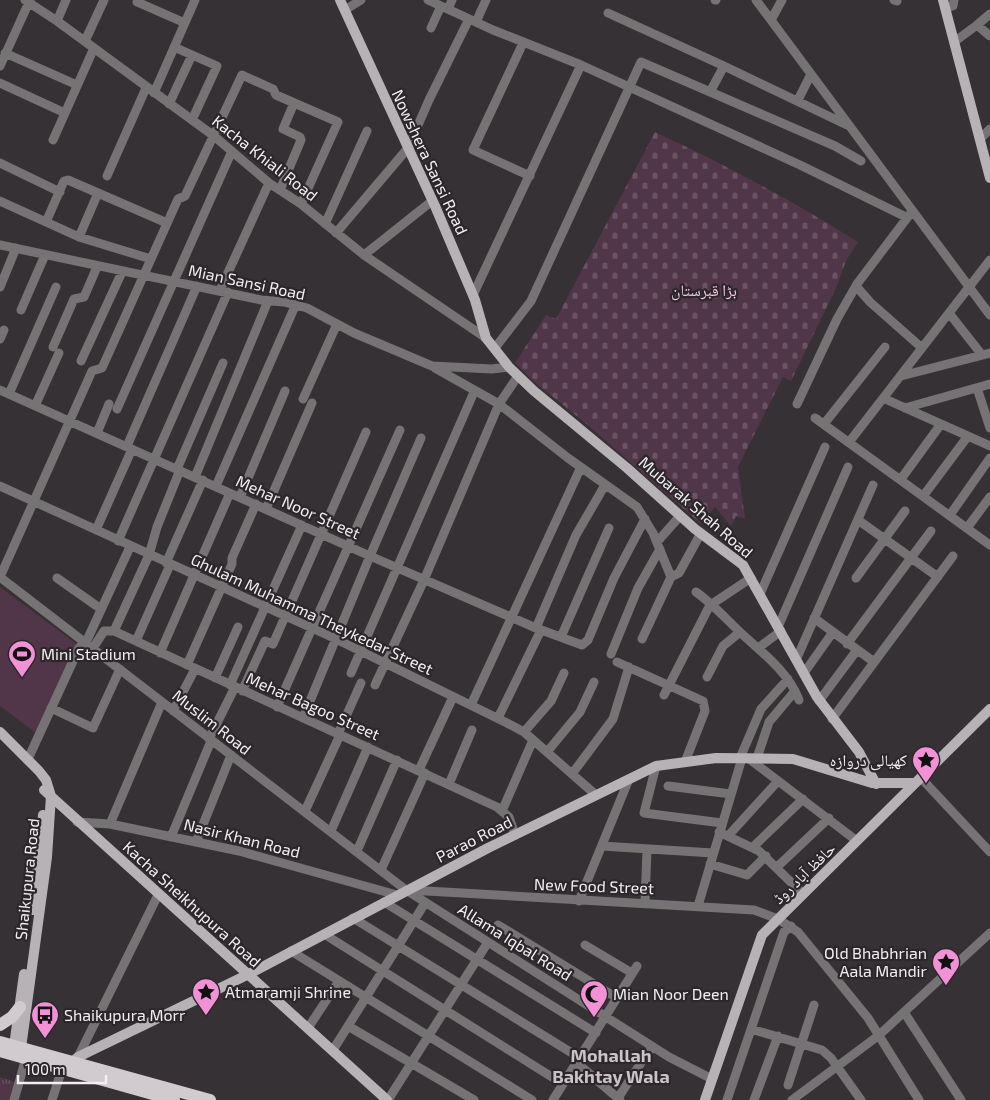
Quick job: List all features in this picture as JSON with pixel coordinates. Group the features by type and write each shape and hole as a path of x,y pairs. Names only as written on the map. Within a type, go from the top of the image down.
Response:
{"highway":[{"path":"0,1026 12,1017 20,1007"},
{"path":"0,1042 21,1051 210,1100"},
{"path":"0,1051 21,1051"},
{"path":"71,1063 174,1100"}],"main road":[{"name":"Nowshera Sansi Road","path":"340,0 346,5 432,200 473,295 486,338"},
{"path":"944,4 990,178"},
{"name":"Mubarak Shah Road","path":"486,338 509,368 518,376 701,534 743,565 819,701 859,752 876,784"},
{"name":"حافظ آباد روڈ","path":"705,1100 762,936 990,709"},
{"name":"Shaikupura Road","path":"0,732 28,759 46,780 48,793 47,857 21,1051"},
{"path":"0,739 36,774 48,793"},
{"name":"Parao Road","path":"71,1063 249,974 402,892 656,766 716,758 793,759 876,784 918,781"},
{"name":"Shaikupura Road","path":"21,1051 20,1007 48,793"},
{"name":"Kacha Sheikhupura Road","path":"48,793 77,822 388,1100"}],"street":[{"path":"57,21 66,0"},
{"path":"85,41 104,0"},
{"path":"107,176 174,47 195,0"},
{"path":"346,5 361,0"},
{"path":"428,0 472,21 581,65 628,89 800,165 906,218"},
{"path":"431,28 444,8 452,0"},
{"path":"336,233 408,148 429,100 472,21 486,0"},
{"path":"756,0 914,210 990,315"},
{"path":"771,20 782,0"},
{"path":"944,4 953,6 954,0"},
{"path":"0,66 28,1"},
{"name":"Kacha Khiali Road","path":"28,1 214,136 269,184 301,204 364,255 486,338"},
{"path":"137,2 185,23"},
{"path":"608,13 798,100 849,126"},
{"path":"954,42 990,14"},
{"path":"977,25 990,36"},
{"path":"523,42 473,150 530,176"},
{"path":"174,47 217,66 192,120"},
{"path":"53,140 94,48"},
{"path":"5,54 77,85"},
{"path":"170,104 192,55"},
{"path":"495,348 532,301 641,62 835,146 861,161"},
{"path":"473,295 581,65"},
{"path":"710,92 724,66"},
{"path":"798,100 811,74"},
{"path":"0,577 92,372 102,368 167,223 178,200 185,196 242,75 273,89 276,95 338,122 301,204"},
{"path":"0,83 65,113"},
{"path":"280,190 301,140 300,137 283,128 294,103"},
{"path":"980,139 990,129"},
{"path":"325,224 367,132"},
{"path":"97,433 113,406 174,282 232,151"},
{"path":"0,163 60,192"},
{"path":"46,222 64,181 68,180 167,223"},
{"path":"118,541 269,184"},
{"path":"79,237 98,193"},
{"path":"364,255 432,200"},
{"path":"0,201 79,237 151,259"},
{"path":"797,404 837,319 856,286 906,218 914,210"},
{"name":"Mian Sansi Road","path":"0,245 122,272 268,301 296,304 432,366 509,368"},
{"path":"0,286 16,248"},
{"path":"21,310 45,255"},
{"path":"850,441 990,260"},
{"path":"35,406 74,299 84,298 97,267"},
{"path":"81,361 122,272"},
{"path":"96,530 197,286"},
{"path":"856,286 870,302 922,348"},
{"path":"4,392 56,287"},
{"path":"136,641 168,564 268,301"},
{"path":"216,486 296,304"},
{"path":"901,376 986,354 949,313"},
{"path":"303,399 337,324"},
{"path":"0,339 4,330"},
{"path":"824,424 885,347"},
{"path":"93,648 104,631 114,631 149,555 178,470 223,362"},
{"path":"432,366 474,392 499,404 581,468 637,507 658,545 671,577"},
{"path":"375,686 424,580 499,404 518,376"},
{"path":"906,408 990,384"},
{"path":"977,388 990,428"},
{"path":"240,497 285,391"},
{"name":"Mehar Noor Street","path":"4,392 424,580 538,629 582,645 585,644 614,578 645,519"},
{"path":"351,674 474,392"},
{"path":"883,398 990,446"},
{"path":"266,509 312,403"},
{"path":"816,418 990,545"},
{"path":"901,479 941,424"},
{"path":"278,707 400,430"},
{"path":"171,836 210,740 236,688 265,641 273,644 366,432"},
{"path":"924,495 968,436"},
{"path":"303,718 421,438"},
{"path":"760,594 825,447"},
{"path":"950,515 990,458"},
{"path":"758,648 779,629 848,467"},
{"path":"471,706 581,468"},
{"path":"498,718 538,629 576,535 605,485"},
{"path":"796,660 873,485"},
{"name":"Ghulam Muhamma Theykedar Street","path":"0,486 130,547 336,639 498,718 524,732 596,795"},
{"path":"160,653 230,493"},
{"path":"967,528 990,497"},
{"path":"173,711 232,564 232,558 256,504"},
{"path":"856,578 905,511"},
{"path":"611,654 658,545 680,516"},
{"path":"858,520 938,577"},
{"path":"236,688 265,607 302,525"},
{"path":"561,638 609,528"},
{"path":"847,644 931,531"},
{"path":"642,639 671,577 679,573 701,534"},
{"path":"28,759 79,648 85,642 130,547"},
{"path":"832,719 953,556"},
{"name":"Muslim Road","path":"0,577 357,851 381,870 402,892"},
{"path":"58,578 101,608"},
{"path":"664,695 712,603 750,578"},
{"path":"696,592 712,603 758,648 788,680 797,696 768,722 747,758 731,794 698,906"},
{"path":"814,618 874,662"},
{"path":"215,678 238,627"},
{"name":"Mehar Bagoo Street","path":"114,631 449,784 502,811"},
{"path":"707,677 723,646 740,632"},
{"path":"804,673 833,632"},
{"path":"819,701 857,650"},
{"path":"617,662 698,698 705,706 685,762"},
{"path":"572,774 612,719 629,667"},
{"path":"51,708 93,728 120,669"},
{"path":"524,732 551,701 564,673"},
{"path":"747,758 761,708 788,680"},
{"path":"547,752 580,712 594,682"},
{"path":"305,811 361,683"},
{"path":"381,870 453,697"},
{"path":"110,824 162,702"},
{"path":"449,784 472,730"},
{"path":"515,835 509,817 502,811 533,740"},
{"path":"331,831 368,747"},
{"path":"196,842 231,755"},
{"path":"747,758 857,841"},
{"path":"357,851 397,760"},
{"path":"656,766 644,813 722,823"},
{"path":"579,901 628,779"},
{"path":"728,836 778,781"},
{"path":"918,781 990,852"},
{"path":"668,786 731,794"},
{"path":"753,847 803,799"},
{"path":"777,867 829,818"},
{"name":"Nasir Khan Road","path":"77,822 110,824 171,836 402,892"},
{"path":"719,832 753,847 766,856 803,894"},
{"path":"602,846 713,853"},
{"path":"645,903 647,850"},
{"path":"710,864 747,875 766,856"},
{"name":"New Food Street","path":"402,892 698,906 754,910 778,918 791,926 841,984 878,1036 919,1100"},
{"name":"Allama Iqbal Road","path":"402,892 426,903 652,1046 712,1079"},
{"path":"52,1100 158,895"},
{"path":"384,902 596,1033"},
{"path":"333,1050 426,903"},
{"path":"353,918 462,983 578,1060 619,1099 652,1046"},
{"path":"498,925 617,998"},
{"path":"727,1100 784,932 791,926"},
{"path":"792,1100 838,1068 878,1036 990,933"},
{"path":"324,934 563,1084"},
{"path":"388,1100 488,942"},
{"path":"553,1100 634,970 585,945"},
{"path":"291,951 365,999 532,1100"},
{"path":"308,1028 338,982"},
{"path":"788,1085 814,1004"},
{"path":"904,1012 961,1100"},
{"path":"348,1026 474,1100"},
{"path":"751,1028 802,1042 822,1050 862,1100"},
{"path":"754,1100 778,1036"},
{"path":"14,1100 21,1051"}],"green space":[{"name":"بڑا قبرستان","path":"655,132 758,184 858,242 846,261 836,288 791,381 783,377 738,467 745,519 736,516 731,526 715,507 701,524 583,421 533,381 515,363 546,315 556,319"},
{"name":"Mini Stadium","path":"0,587 78,645 36,733 0,706"},
{"path":"0,1077 15,1082 9,1100 0,1100"}],"place":[{"name":"Mini Stadium","path":"22,678"},
{"name":"کھیالی دروازہ","path":"926,784"},
{"name":"Old Bhabhrian Aala Mandir","path":"946,986"},
{"name":"Atmaramji Shrine","path":"206,1016"},
{"name":"Mian Noor Deen","path":"594,1018"},
{"name":"Shaikupura Morr","path":"45,1039"}],"district":[{"name":"Mohallah Bakhtay Wala","path":"611,1066"}]}
